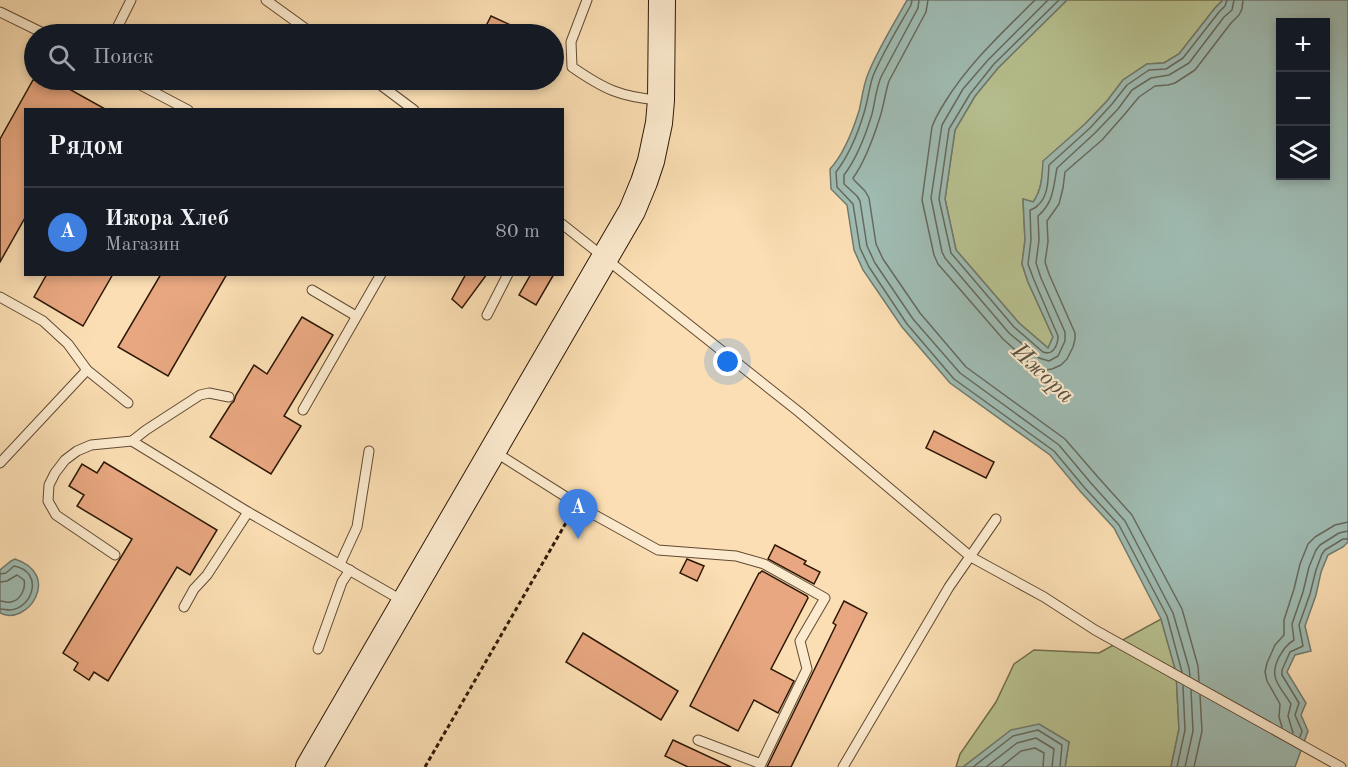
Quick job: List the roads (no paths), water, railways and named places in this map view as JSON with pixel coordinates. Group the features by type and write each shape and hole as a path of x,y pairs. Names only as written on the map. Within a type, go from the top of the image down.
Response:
{"main road":[{"path":"309,767 632,212 656,142 661,100 662,0"}],"lane":[{"path":"119,24 131,0"},
{"path":"266,0 299,24"},
{"path":"587,0 571,42 572,67 594,83 618,94 661,100"},
{"path":"0,12 25,24"},
{"path":"151,90 184,108"},
{"path":"387,90 411,108"},
{"path":"564,226 799,412 971,557 1044,597 1095,630 1341,767"},
{"path":"303,410 380,276"},
{"path":"487,315 507,276"},
{"path":"312,290 356,316"},
{"path":"0,297 43,321 68,344 87,370 128,403"},
{"path":"0,463 87,370"},
{"path":"115,555 56,515 48,501 49,484 55,473 65,460 77,451 92,445 132,441 200,395 209,393 229,397"},
{"path":"132,441 248,512 405,602"},
{"path":"340,564 357,527 369,451"},
{"path":"493,451 577,504 658,550 736,556 764,564 825,598 800,641 807,669 761,764 698,740"},
{"path":"184,607 248,512"},
{"path":"843,767 949,587 996,519"},
{"path":"318,649 342,582 350,570"}],"water":[{"name":"Ижора","path":"907,0 1067,0 998,68 975,96 955,130 945,199 956,250 1019,323 1048,348 1053,337 1022,264 1025,240 1023,199 1033,202 1036,197 1041,183 1043,161 1085,124 1123,80 1147,64 1164,63 1179,54 1223,0 1348,0 1348,542 1328,555 1321,572 1305,626 1311,651 1295,655 1287,672 1306,703 1301,715 1308,731 1295,767 1171,767 1179,729 1176,672 1161,619 1114,528 1050,455 950,383 902,327 863,270 854,250 847,205 831,189 830,169 848,142 859,111 868,74"},
{"path":"15,559 29,566 37,576 38,587 36,597 29,606 20,613 10,615 0,613 0,570"},
{"path":"1039,724 1069,742 1065,767 963,767 1011,730"}],"place":[{"name":"Ижора Хлеб","path":"578,539"}]}
